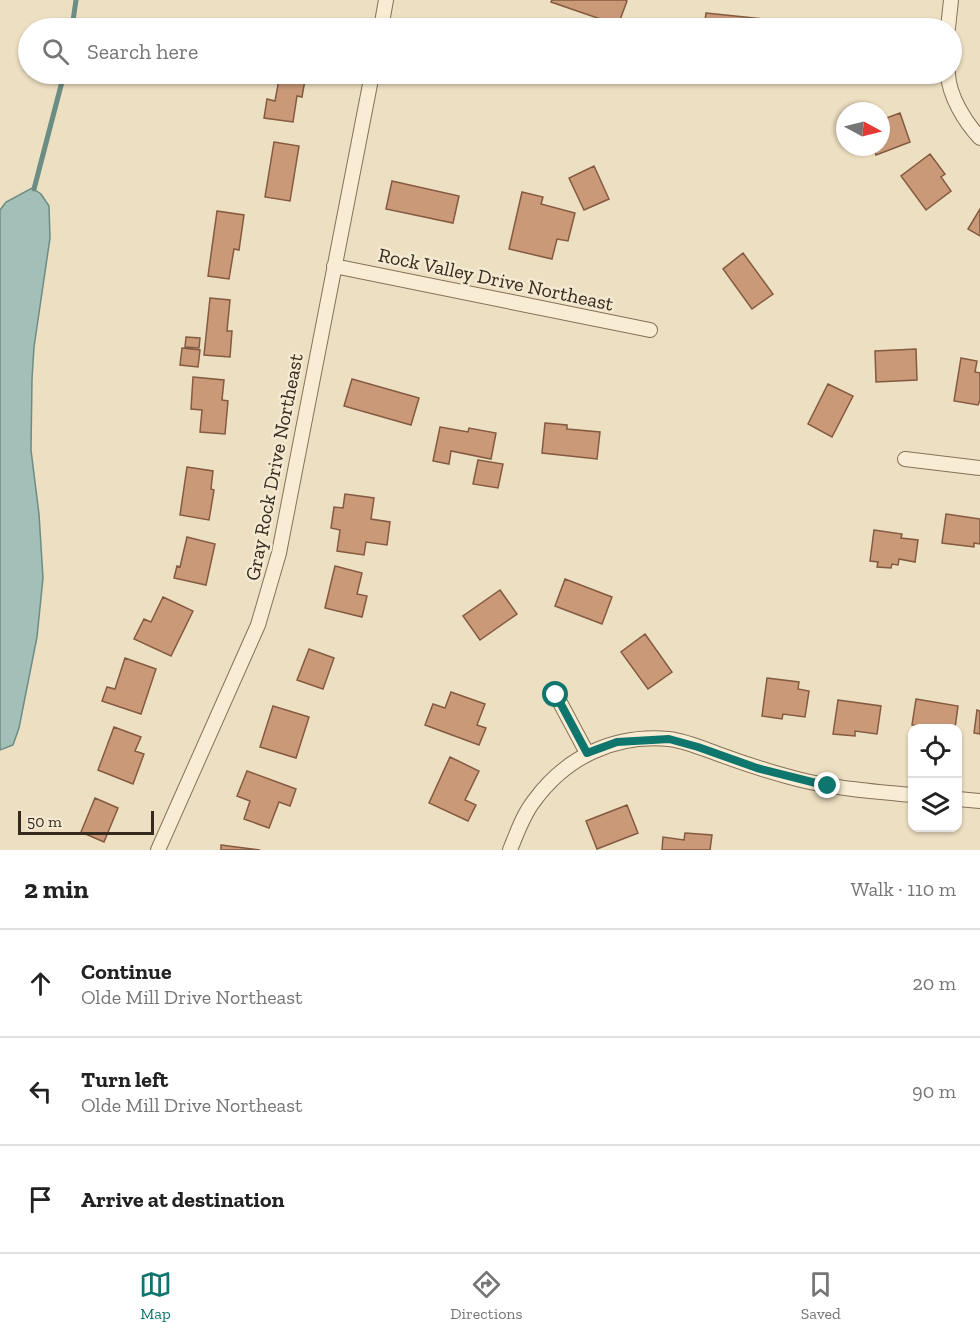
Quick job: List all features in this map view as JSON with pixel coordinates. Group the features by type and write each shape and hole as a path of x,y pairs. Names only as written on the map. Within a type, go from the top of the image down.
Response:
{"street":[{"path":"383,18 387,0"},
{"path":"949,18 951,0"},
{"name":"Gray Rock Drive Northeast","path":"158,850 258,626 269,593 279,553 370,84"},
{"path":"951,84 964,118 980,138"},
{"name":"Rock Valley Drive Northeast","path":"334,266 650,330"},
{"path":"905,459 980,468"},
{"path":"556,695 587,753"},
{"path":"510,850 533,801 563,770 587,753 617,742 669,739 799,780 828,786 908,795"},
{"path":"962,799 980,801"}],"water":[{"path":"32,188 41,194 49,206 50,238 34,347 32,379 31,450 39,514 43,578 37,637 19,728 13,745 0,750 0,210 6,202"}],"building":[{"path":"552,0 627,1 621,18 598,18 551,2"},
{"path":"706,13 754,18 705,18"},
{"path":"278,84 304,84 302,97 297,96 293,122 264,118 267,99 275,101"},
{"path":"900,113 910,142 890,150 890,117"},
{"path":"274,142 299,146 290,201 265,197"},
{"path":"930,154 945,174 941,177 951,191 926,210 901,176"},
{"path":"594,166 609,199 584,210 569,178"},
{"path":"392,181 459,196 453,223 386,209"},
{"path":"522,192 543,197 541,204 575,213 568,241 557,239 552,259 509,249"},
{"path":"980,209 980,236 968,229"},
{"path":"217,211 244,215 239,250 234,249 229,279 208,276"},
{"path":"743,253 773,294 752,309 723,269"},
{"path":"210,298 230,300 227,331 232,331 230,357 204,355"},
{"path":"186,337 200,338 199,348 185,347"},
{"path":"182,348 200,350 198,367 180,365"},
{"path":"916,349 917,380 876,382 875,351"},
{"path":"961,358 977,361 975,372 980,373 978,405 954,401"},
{"path":"193,377 224,380 222,400 228,401 225,434 200,432 202,410 191,409"},
{"path":"352,379 419,398 411,425 344,406"},
{"path":"828,384 853,396 832,437 808,424"},
{"path":"545,423 567,425 567,429 600,432 597,459 542,453"},
{"path":"440,427 468,432 469,428 496,433 491,459 451,451 449,464 433,461"},
{"path":"478,460 503,464 498,488 473,484"},
{"path":"187,467 213,471 211,489 214,490 209,520 180,515"},
{"path":"345,494 374,498 371,519 390,522 387,545 366,542 364,555 337,551 340,530 331,528 334,507 343,508"},
{"path":"946,514 980,519 980,544 974,543 974,547 942,543"},
{"path":"874,530 902,534 901,538 918,540 915,562 899,559 898,565 892,564 891,568 877,567 878,562 870,561"},
{"path":"187,537 215,544 206,585 174,578 177,566 180,567"},
{"path":"335,566 362,573 357,594 367,596 362,617 325,608"},
{"path":"565,579 612,597 602,624 555,606"},
{"path":"500,590 517,614 480,640 463,616"},
{"path":"163,597 193,611 171,656 134,639 144,619 151,622"},
{"path":"645,634 672,672 648,689 621,652"},
{"path":"309,649 334,658 323,689 297,680"},
{"path":"125,658 156,669 141,714 102,701 107,687 115,689"},
{"path":"767,678 799,682 798,689 809,691 805,717 783,714 782,719 762,716"},
{"path":"451,692 485,704 477,725 486,728 479,745 425,725 433,704 445,708"},
{"path":"916,699 958,706 956,724 912,724"},
{"path":"838,700 881,706 877,734 855,731 855,736 833,734"},
{"path":"273,706 309,717 296,758 260,747"},
{"path":"977,710 980,711 980,734 974,733"},
{"path":"114,727 141,737 135,751 144,754 133,784 98,770"},
{"path":"450,757 479,771 465,800 476,805 468,821 429,803"},
{"path":"247,771 296,789 290,806 279,802 269,828 244,819 250,801 237,796"},
{"path":"95,798 118,808 104,842 81,832"},
{"path":"627,805 638,833 597,849 586,821"},
{"path":"685,833 712,835 710,850 662,850 663,837 684,840"},
{"path":"221,845 260,850 221,850"}],"waterway":[{"path":"73,18 76,0"},
{"path":"34,189 61,84"}],"route":[{"path":"556,695 587,753 617,742 669,739 757,768 828,786"}]}
